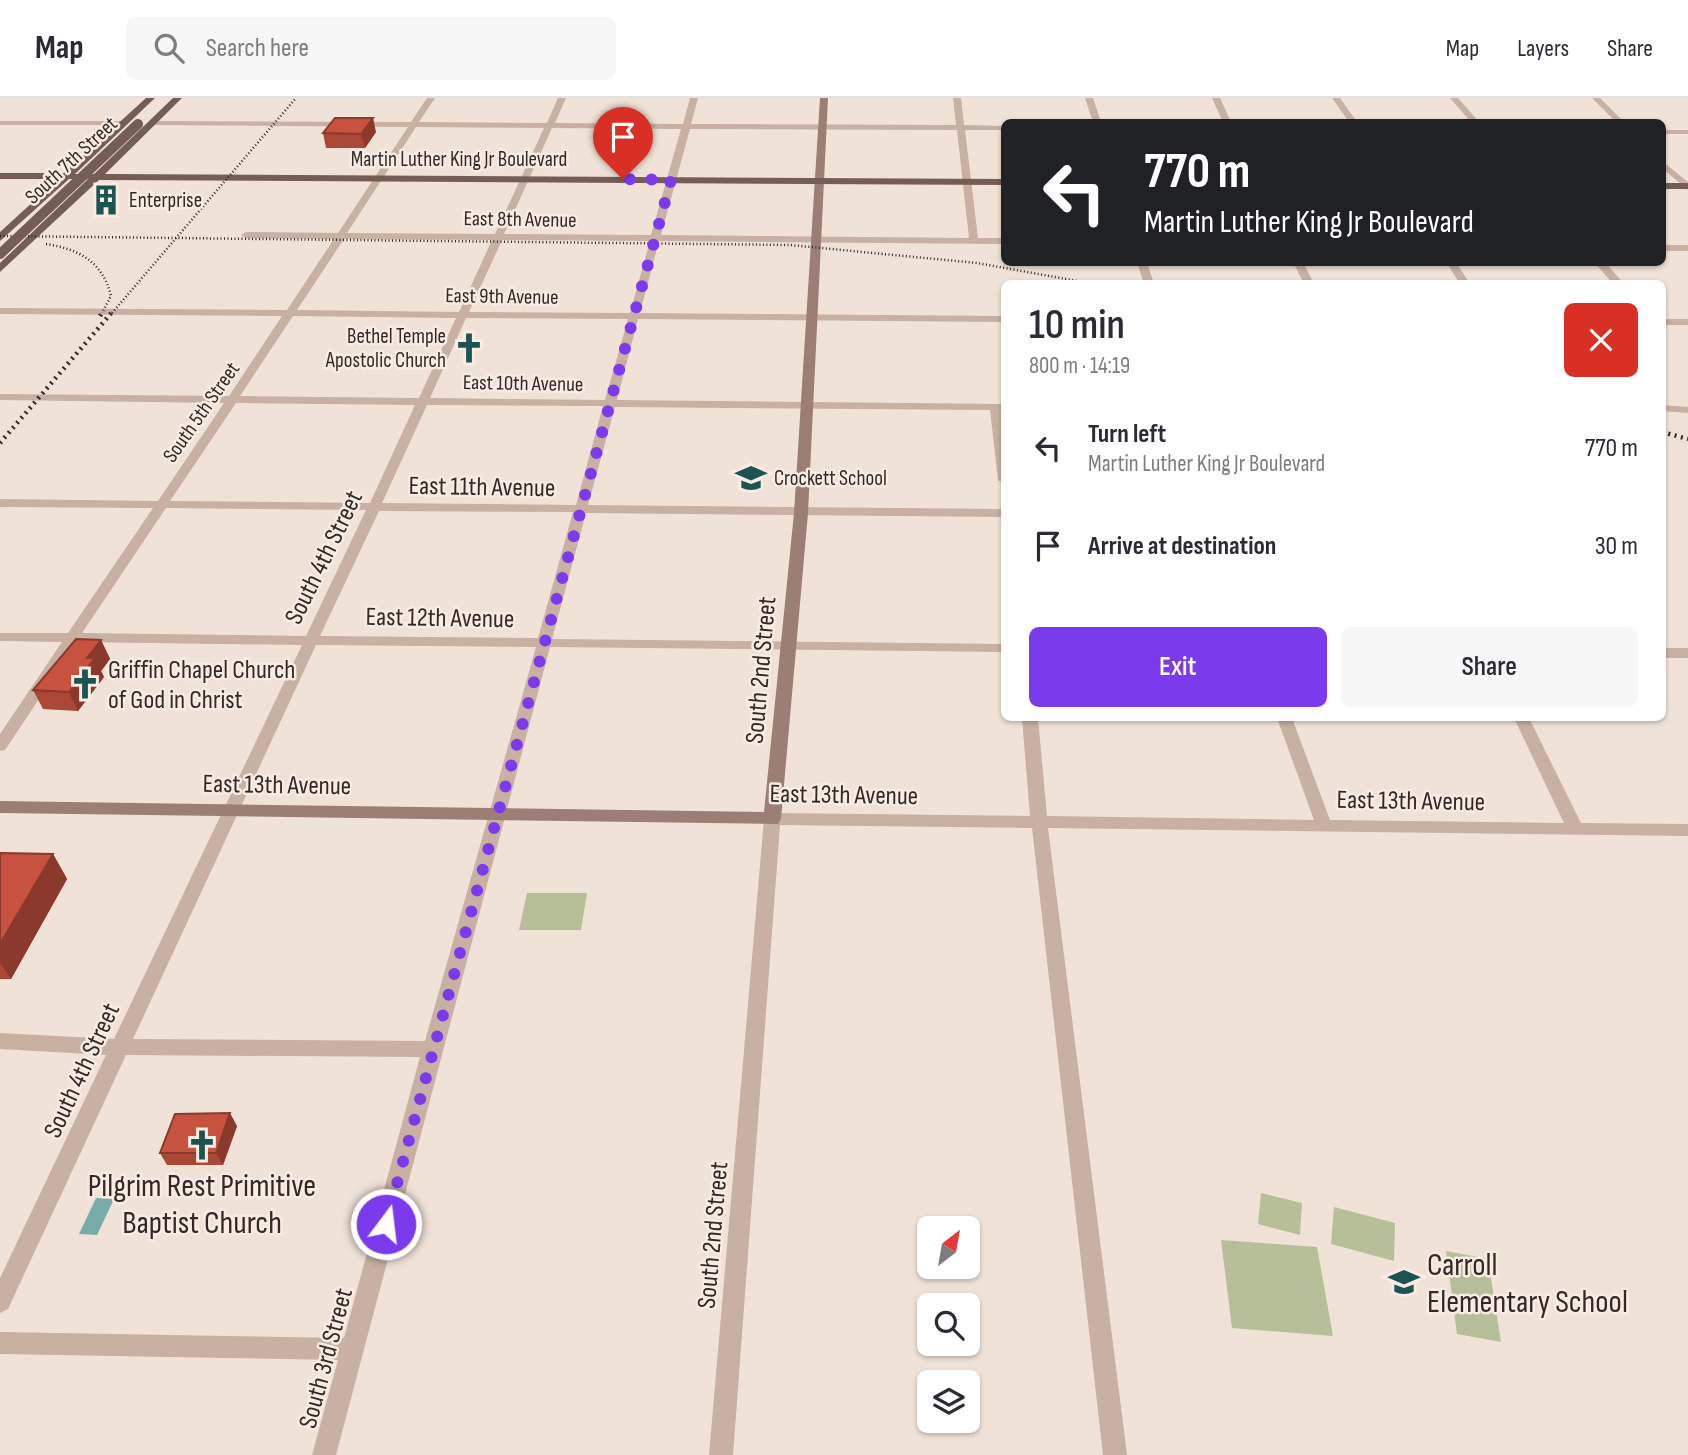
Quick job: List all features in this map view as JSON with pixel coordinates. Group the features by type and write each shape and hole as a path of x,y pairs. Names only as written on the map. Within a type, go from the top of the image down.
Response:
{"main road":[{"path":"0,238 151,98"},
{"name":"South 7th Street","path":"0,254 166,98"},
{"path":"0,269 178,98"},
{"name":"Martin Luther King Jr Boulevard","path":"0,176 1001,182"},
{"path":"1666,186 1688,186"}],"street":[{"name":"South 5th Street","path":"0,746 160,505 235,399 431,98"},
{"name":"South 4th Street","path":"0,1302 229,809 374,507 562,98"},
{"name":"South 3rd Street","path":"324,1455 432,1049 694,98"},
{"name":"South 2nd Street","path":"721,1455 772,819 801,513 824,98"},
{"path":"957,98 974,240"},
{"path":"1089,98 1096,119"},
{"path":"1216,98 1226,119"},
{"path":"1336,98 1351,119"},
{"path":"1454,98 1472,119"},
{"path":"1596,98 1617,119"},
{"path":"1,124 124,123"},
{"path":"151,123 1001,128"},
{"path":"1666,132 1688,132"},
{"path":"1666,167 1688,186"},
{"name":"East 8th Avenue","path":"246,235 1001,241"},
{"path":"1666,248 1688,248"},
{"path":"1603,266 1615,280"},
{"name":"East 9th Avenue","path":"0,311 1001,319"},
{"path":"1666,322 1688,323"},
{"name":"East 10th Avenue","path":"0,397 1000,407"},
{"path":"1000,407 1001,425"},
{"path":"1666,408 1688,410"},
{"name":"East 11th Avenue","path":"0,503 1001,513"},
{"name":"East 12th Avenue","path":"0,637 1001,649"},
{"path":"1666,653 1688,653"},
{"path":"1030,721 1039,822 1115,1455"},
{"path":"1286,721 1324,826"},
{"path":"1523,721 1575,828"},
{"name":"East 13th Avenue","path":"0,807 1688,830"},
{"path":"0,1041 118,1047 432,1049"},
{"path":"0,1343 353,1349"}],"green space":[{"path":"527,893 587,893 581,930 519,930"},
{"path":"1261,1193 1302,1203 1300,1235 1258,1224"},
{"path":"1334,1207 1395,1223 1394,1261 1331,1244"},
{"path":"1221,1240 1317,1247 1333,1336 1232,1328"},
{"path":"1446,1251 1488,1259 1501,1342 1457,1334"}],"water":[{"path":"96,1198 114,1199 97,1235 79,1234"}],"building":[{"path":"335,118 373,118 361,134 323,133"},
{"path":"76,639 101,640 87,658 95,658 69,692 33,690"},
{"path":"0,853 53,854 0,944"},
{"path":"230,1113 216,1153 160,1153 175,1114"}],"railway":[{"path":"176,238 296,98"},
{"path":"0,236 176,238"},
{"path":"112,313 176,238"},
{"path":"176,238 790,245 977,263 1072,280"},
{"path":"46,244 69,249 96,266 111,296 102,313"},
{"path":"100,316 103,311"},
{"path":"0,443 113,311"},
{"path":"1666,433 1688,439"}],"place":[{"name":"Enterprise","path":"106,200"},
{"name":"Bethel Temple Apostolic Church","path":"469,348"},
{"name":"Crockett School","path":"751,478"},
{"name":"Griffin Chapel Church of God in Christ","path":"85,684"},
{"name":"Pilgrim Rest Primitive Baptist Church","path":"202,1145"},
{"name":"Carroll Elementary School","path":"1404,1282"}],"route":[{"path":"386,1224 671,180 623,179"}]}
